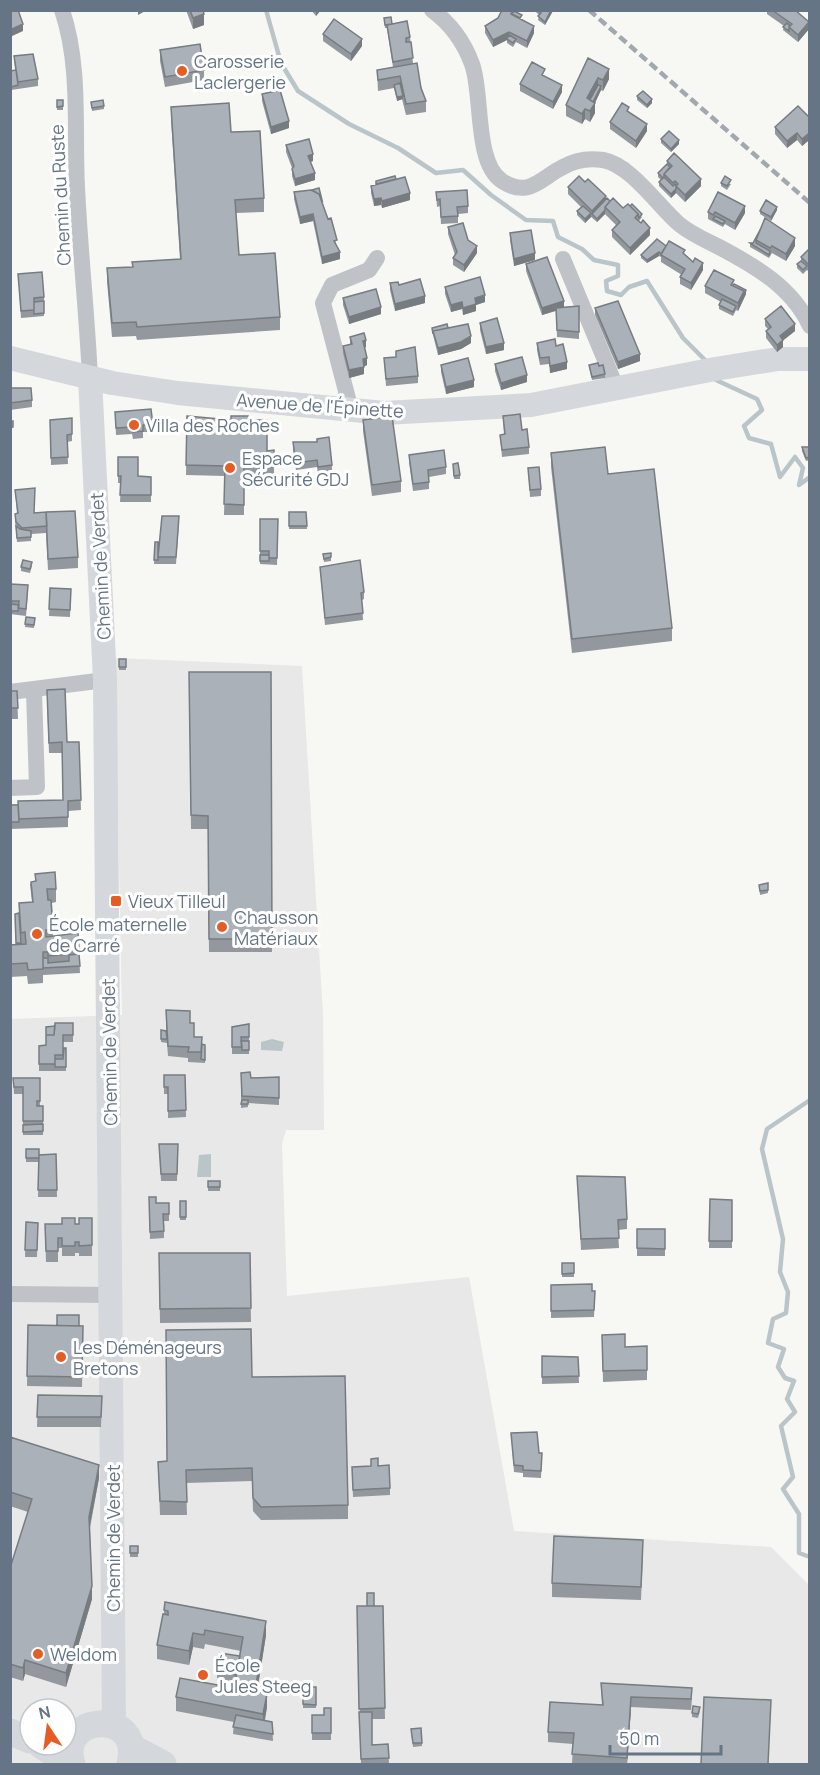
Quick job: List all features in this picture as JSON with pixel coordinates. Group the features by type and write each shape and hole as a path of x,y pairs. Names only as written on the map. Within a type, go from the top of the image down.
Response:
{"main road":[{"path":"78,1729 95,1723 114,1726 122,1731 131,1756 163,1764"}],"street":[{"name":"Chemin du Ruste","path":"62,10 74,79 77,186 90,378"},
{"path":"432,10 454,30 473,66 485,151 490,166 501,181 522,188 537,185 563,167 582,160 607,161 625,171 691,233 719,247 783,287 801,308 810,326"},
{"path":"351,410 323,303 332,285 369,270 377,258"},
{"path":"563,259 617,389"},
{"name":"Avenue de l'Épinette","path":"10,358 90,378 178,393 384,413 531,405 715,369 778,359 810,359"},
{"name":"Chemin de Verdet","path":"90,378 105,680 114,1726"},
{"path":"10,692 105,680"},
{"path":"10,788 37,787 34,690"},
{"path":"10,1294 111,1295"}],"shaded area":[{"path":"115,658 302,666 323,1016 324,1130 286,1130 282,1144 287,1296 469,1277 514,1531 771,1547 809,1585 809,1764 11,1764 10,1019 122,1015"},
{"path":"272,1039 284,1042 282,1051 261,1050 261,1042"},
{"path":"211,1154 211,1177 197,1177 199,1155"}],"building":[{"path":"18,10 23,24 10,30 10,12"},
{"path":"190,10 203,10 204,14 193,18"},
{"path":"502,10 512,10 511,14 534,26 527,41 509,32 493,40 485,26 498,18"},
{"path":"538,10 551,10 545,22 538,16 541,13"},
{"path":"772,10 795,10 809,22 798,35 789,27 792,24"},
{"path":"514,11 522,15 520,18 512,14"},
{"path":"391,17 392,24 385,25 384,18"},
{"path":"334,19 362,39 351,54 323,34"},
{"path":"407,21 410,37 406,38 406,42 411,42 413,58 393,62 387,25"},
{"path":"787,23 790,26 789,31 783,27"},
{"path":"509,35 516,39 513,43 507,39"},
{"path":"200,44 204,70 165,77 160,50"},
{"path":"33,54 38,79 18,82 14,56"},
{"path":"588,58 609,69 603,80 598,78 587,98 595,103 590,111 585,109 582,114 566,105"},
{"path":"532,62 545,69 542,75 562,85 553,102 520,84"},
{"path":"417,63 421,88 426,101 406,104 400,76 378,80 377,70"},
{"path":"16,70 18,85 11,87 10,71"},
{"path":"400,83 403,96 397,97 394,85"},
{"path":"598,85 601,86 593,102 590,100"},
{"path":"280,90 289,121 271,127 262,94"},
{"path":"643,91 652,99 647,105 637,96"},
{"path":"57,100 63,100 63,106 57,107"},
{"path":"103,100 104,106 92,108 91,102"},
{"path":"229,103 231,132 260,131 264,198 235,200 239,255 275,253 280,317 137,327 136,322 112,323 107,268 133,267 132,262 181,259 171,107"},
{"path":"622,103 629,107 627,111 647,124 636,141 610,122"},
{"path":"798,106 810,118 810,136 808,134 802,139 797,133 787,141 775,127"},
{"path":"669,131 679,140 671,149 661,139"},
{"path":"309,139 313,154 308,156 315,173 295,179 292,169 294,166 286,145"},
{"path":"674,153 701,179 685,195 676,186 678,184 675,181 673,183 664,174 672,166 667,161"},
{"path":"667,164 670,167 663,178 658,173"},
{"path":"395,176 396,179 376,184 376,181"},
{"path":"579,176 585,182 588,179 606,196 592,211 568,187"},
{"path":"725,176 731,180 727,186 721,183"},
{"path":"405,177 410,193 382,201 381,198 374,199 371,186"},
{"path":"664,177 676,186 671,194 659,182"},
{"path":"319,188 322,200 319,194 312,190"},
{"path":"311,190 319,194 328,219 331,218 337,240 334,241 340,252 322,257 313,214 300,217 294,192"},
{"path":"467,190 468,206 457,207 458,216 441,217 440,199 437,200 436,192"},
{"path":"718,192 745,206 735,223 715,212 713,215 708,212"},
{"path":"607,198 610,201 597,219 592,214"},
{"path":"613,198 623,208 628,204 638,214 635,218 641,223 643,220 650,228 630,248 612,230 620,222 605,207"},
{"path":"766,200 777,207 771,217 760,211"},
{"path":"632,204 642,214 639,218 630,206"},
{"path":"583,206 591,213 585,219 577,211"},
{"path":"715,216 725,221 723,224 713,219"},
{"path":"765,218 795,238 786,254 756,240"},
{"path":"463,223 468,240 477,246 464,265 453,258 457,252 448,227"},
{"path":"531,230 535,253 514,259 510,233"},
{"path":"760,230 756,243 770,251 769,255 750,243 753,243"},
{"path":"657,239 666,246 661,254 659,252 647,260 641,255"},
{"path":"669,241 685,250 683,253 693,262 695,258 703,263 691,283 680,277 685,269 661,255"},
{"path":"810,248 810,266 801,257"},
{"path":"547,257 564,301 542,308 526,264"},
{"path":"801,261 807,266 803,270 797,264"},
{"path":"714,270 734,280 731,285 744,291 738,303 705,286"},
{"path":"42,272 44,297 34,298 34,310 21,311 18,274"},
{"path":"480,277 485,295 475,298 476,304 463,308 462,302 451,305 445,287"},
{"path":"420,279 425,296 395,304 390,283 398,282 399,285"},
{"path":"734,284 746,290 744,295 744,291 733,286"},
{"path":"376,289 381,307 349,317 343,298"},
{"path":"722,299 736,306 733,312 719,305"},
{"path":"44,301 44,313 34,314 34,302"},
{"path":"618,301 640,354 618,362 595,308"},
{"path":"579,306 579,332 557,330 556,308"},
{"path":"781,306 795,324 780,336 783,340 777,345 766,331 771,327 765,319"},
{"path":"497,318 504,343 486,347 480,323"},
{"path":"447,324 448,328 433,331 433,334 432,328"},
{"path":"468,324 471,336 461,342 438,348 433,331"},
{"path":"364,333 366,340 363,341 367,358 363,359 364,367 349,370 343,346 352,344 350,337"},
{"path":"555,339 556,346 563,344 567,362 550,366 549,357 540,358 537,343"},
{"path":"415,347 418,376 386,379 384,358 396,357 396,351"},
{"path":"522,357 527,375 501,383 495,364"},
{"path":"468,358 474,380 446,387 441,365"},
{"path":"598,363 599,366 603,365 605,374 592,377 589,365"},
{"path":"10,388 31,388 32,400 10,403"},
{"path":"151,409 153,425 143,425 143,431 133,432 132,427 116,428 115,412"},
{"path":"520,414 522,430 527,429 529,447 502,450 500,435 505,434 503,416"},
{"name":"Espace Sécurité GDJ","path":"187,416 231,420 231,416 248,416 248,420 267,420 267,451 274,450 274,467 244,467 244,505 224,504 225,466 186,465"},
{"path":"392,416 401,481 372,485 363,420"},
{"path":"72,418 72,434 67,435 68,457 51,458 50,420"},
{"path":"329,437 332,465 318,467 317,460 296,463 293,442 317,442 317,439"},
{"path":"605,447 608,474 654,469 672,628 572,639 551,453"},
{"path":"802,447 810,447 810,457 806,458"},
{"path":"444,450 446,467 428,470 429,482 413,484 409,455"},
{"path":"118,457 138,457 138,476 151,477 151,495 120,495 121,476 118,476"},
{"path":"458,463 460,475 454,476 453,464"},
{"path":"539,467 541,489 530,490 528,468"},
{"path":"35,488 34,513 46,512 47,526 22,528 16,522 15,514 18,513 15,490"},
{"path":"75,511 78,557 48,559 46,512"},
{"path":"289,512 306,512 307,526 289,526"},
{"path":"162,516 179,516 176,557 158,557"},
{"path":"260,519 278,519 277,558 269,558 269,551 260,551"},
{"path":"16,526 31,531 31,537 17,538"},
{"path":"155,542 158,542 158,560 154,560"},
{"path":"331,553 331,557 324,559 323,554"},
{"path":"260,555 269,555 269,561 260,561"},
{"path":"23,560 32,562 30,569 21,567"},
{"path":"360,560 364,592 361,593 363,613 325,618 320,567"},
{"path":"10,584 28,585 26,609 18,608 19,601 10,601"},
{"path":"50,588 71,589 70,610 49,609"},
{"path":"10,604 19,605 18,611 10,611"},
{"path":"26,617 35,618 34,625 25,624"},
{"path":"119,659 126,659 126,667 119,667"},
{"path":"189,672 271,672 272,939 209,939 208,816 191,815"},
{"path":"65,689 67,742 79,742 81,800 68,801 68,817 19,819 18,801 63,800 62,742 49,743 47,690"},
{"path":"10,691 17,691 18,708 10,708"},
{"path":"10,805 18,805 19,822 10,822"},
{"path":"55,872 56,889 47,889 48,900 51,900 53,930 46,930 46,937 78,933 79,948 68,949 69,954 48,956 48,952 43,952 43,969 28,970 27,963 10,964 10,945 26,944 25,932 21,933 19,903 33,902 31,882 36,881 35,874"},
{"path":"768,883 768,890 760,891 759,885"},
{"path":"19,913 21,943 16,943 15,914"},
{"path":"79,954 80,966 43,968 43,958 48,958 48,963 69,961 69,955"},
{"path":"166,1010 190,1011 190,1023 194,1023 194,1037 202,1037 201,1052 188,1052 189,1047 168,1046"},
{"path":"55,1023 73,1023 73,1035 63,1035 63,1055 55,1055 55,1064 39,1064 39,1046 46,1045 46,1035 54,1035"},
{"path":"249,1024 249,1037 241,1037 242,1047 232,1047 232,1027"},
{"path":"55,1026 54,1035 46,1035 46,1027"},
{"path":"161,1030 166,1031 167,1039 161,1039"},
{"path":"241,1041 249,1041 249,1050 242,1050"},
{"path":"202,1044 205,1045 205,1060 201,1059"},
{"path":"64,1048 66,1048 66,1067 55,1067 55,1059 63,1059"},
{"path":"250,1072 251,1078 279,1077 279,1098 242,1096 241,1073"},
{"path":"164,1075 185,1075 186,1110 168,1111 168,1087 164,1087"},
{"path":"13,1078 40,1078 40,1101 37,1101 37,1106 43,1106 43,1121 23,1121 23,1087 14,1087"},
{"path":"242,1100 248,1100 248,1104 241,1104"},
{"path":"43,1124 43,1131 23,1132 23,1125"},
{"path":"159,1144 178,1144 177,1174 161,1174"},
{"path":"26,1149 39,1149 39,1158 26,1158"},
{"path":"56,1154 57,1190 38,1190 39,1155"},
{"path":"577,1176 625,1177 627,1219 618,1220 619,1238 581,1239"},
{"path":"208,1181 220,1181 220,1187 208,1187"},
{"path":"149,1197 156,1197 156,1203 169,1203 169,1214 163,1214 164,1231 150,1232"},
{"path":"710,1199 732,1200 732,1241 709,1241"},
{"path":"180,1201 186,1201 186,1217 180,1217"},
{"path":"62,1218 75,1218 75,1224 79,1224 79,1218 92,1218 92,1245 79,1246 79,1242 75,1242 75,1246 62,1246 62,1238 58,1238 58,1251 46,1251 45,1224 62,1224"},
{"path":"26,1222 38,1223 37,1250 25,1250"},
{"path":"637,1229 665,1229 665,1249 637,1248"},
{"path":"159,1253 250,1253 251,1308 160,1309"},
{"path":"562,1263 574,1263 574,1273 562,1274"},
{"path":"592,1284 592,1291 595,1291 594,1310 551,1311 551,1285"},
{"path":"57,1315 79,1315 79,1326 57,1326"},
{"path":"28,1325 83,1326 82,1377 27,1376"},
{"path":"251,1329 252,1377 345,1376 348,1505 261,1507 253,1498 252,1468 186,1470 187,1502 160,1501 158,1462 167,1461 166,1330"},
{"path":"625,1334 625,1347 647,1346 647,1370 603,1371 602,1335"},
{"path":"542,1356 578,1357 579,1376 542,1377"},
{"path":"38,1395 102,1396 101,1417 37,1417"},
{"path":"537,1432 539,1453 542,1453 541,1471 523,1470 523,1466 514,1465 511,1433"},
{"path":"10,1437 99,1465 89,1517 92,1586 66,1673 25,1660 23,1668 10,1664 10,1568 32,1499 10,1492"},
{"path":"378,1458 378,1466 389,1465 390,1488 353,1490 352,1467 371,1466 371,1459"},
{"path":"554,1536 643,1540 641,1587 552,1583"},
{"path":"130,1546 138,1546 138,1553 130,1553"},
{"path":"367,1593 374,1593 374,1606 367,1606"},
{"path":"165,1602 266,1621 256,1685 260,1686 259,1692 267,1694 263,1714 176,1697 180,1678 234,1688 243,1637 205,1630 204,1635 193,1633 189,1651 157,1645 163,1614 168,1615 168,1611 164,1610"},
{"path":"357,1606 383,1606 385,1708 359,1709"},
{"path":"220,1653 240,1656 236,1675 217,1671"},
{"path":"601,1683 692,1688 691,1699 631,1697 627,1758 572,1754 574,1733 548,1732 550,1702 603,1705"},
{"path":"303,1687 316,1687 316,1705 303,1704"},
{"path":"704,1697 771,1700 768,1764 701,1764"},
{"path":"693,1706 700,1707 698,1714 692,1713"},
{"path":"324,1708 331,1708 331,1733 312,1733 312,1715 324,1715"},
{"path":"359,1712 372,1712 372,1745 388,1744 389,1758 361,1759"},
{"path":"236,1715 272,1722 273,1734 233,1727"},
{"path":"421,1728 422,1743 413,1743 411,1729"}],"waterway":[{"path":"266,10 281,63 298,91 349,124 398,148 436,173 463,170 491,195 526,220 553,221 558,237 582,249 594,260 618,265 618,276 606,281 607,291 621,295 629,287 647,281 683,338 705,360"},
{"path":"716,380 757,399 762,410 744,426 749,438 771,444 780,477 795,457 803,468 799,485 810,477"},
{"path":"810,1100 767,1129 762,1149 783,1239 780,1272 788,1292 786,1313 773,1319 768,1343 784,1349 778,1367 785,1378 794,1381 787,1399 795,1412 781,1426 793,1477 783,1489 799,1514 799,1553 810,1557"}],"railway":[{"path":"589,10 810,203"}],"place":[{"name":"Carosserie Laclergerie","path":"182,71"},
{"name":"Villa des Roches","path":"134,425"},
{"name":"Espace Sécurité GDJ","path":"230,468"},
{"name":"Vieux Tilleul","path":"116,901"},
{"name":"Chausson Matériaux","path":"222,927"},
{"name":"École maternelle de Carré","path":"37,934"},
{"name":"Les Déménageurs Bretons","path":"61,1357"},
{"name":"Weldom","path":"38,1654"},
{"name":"École Jules Steeg","path":"203,1675"}]}
